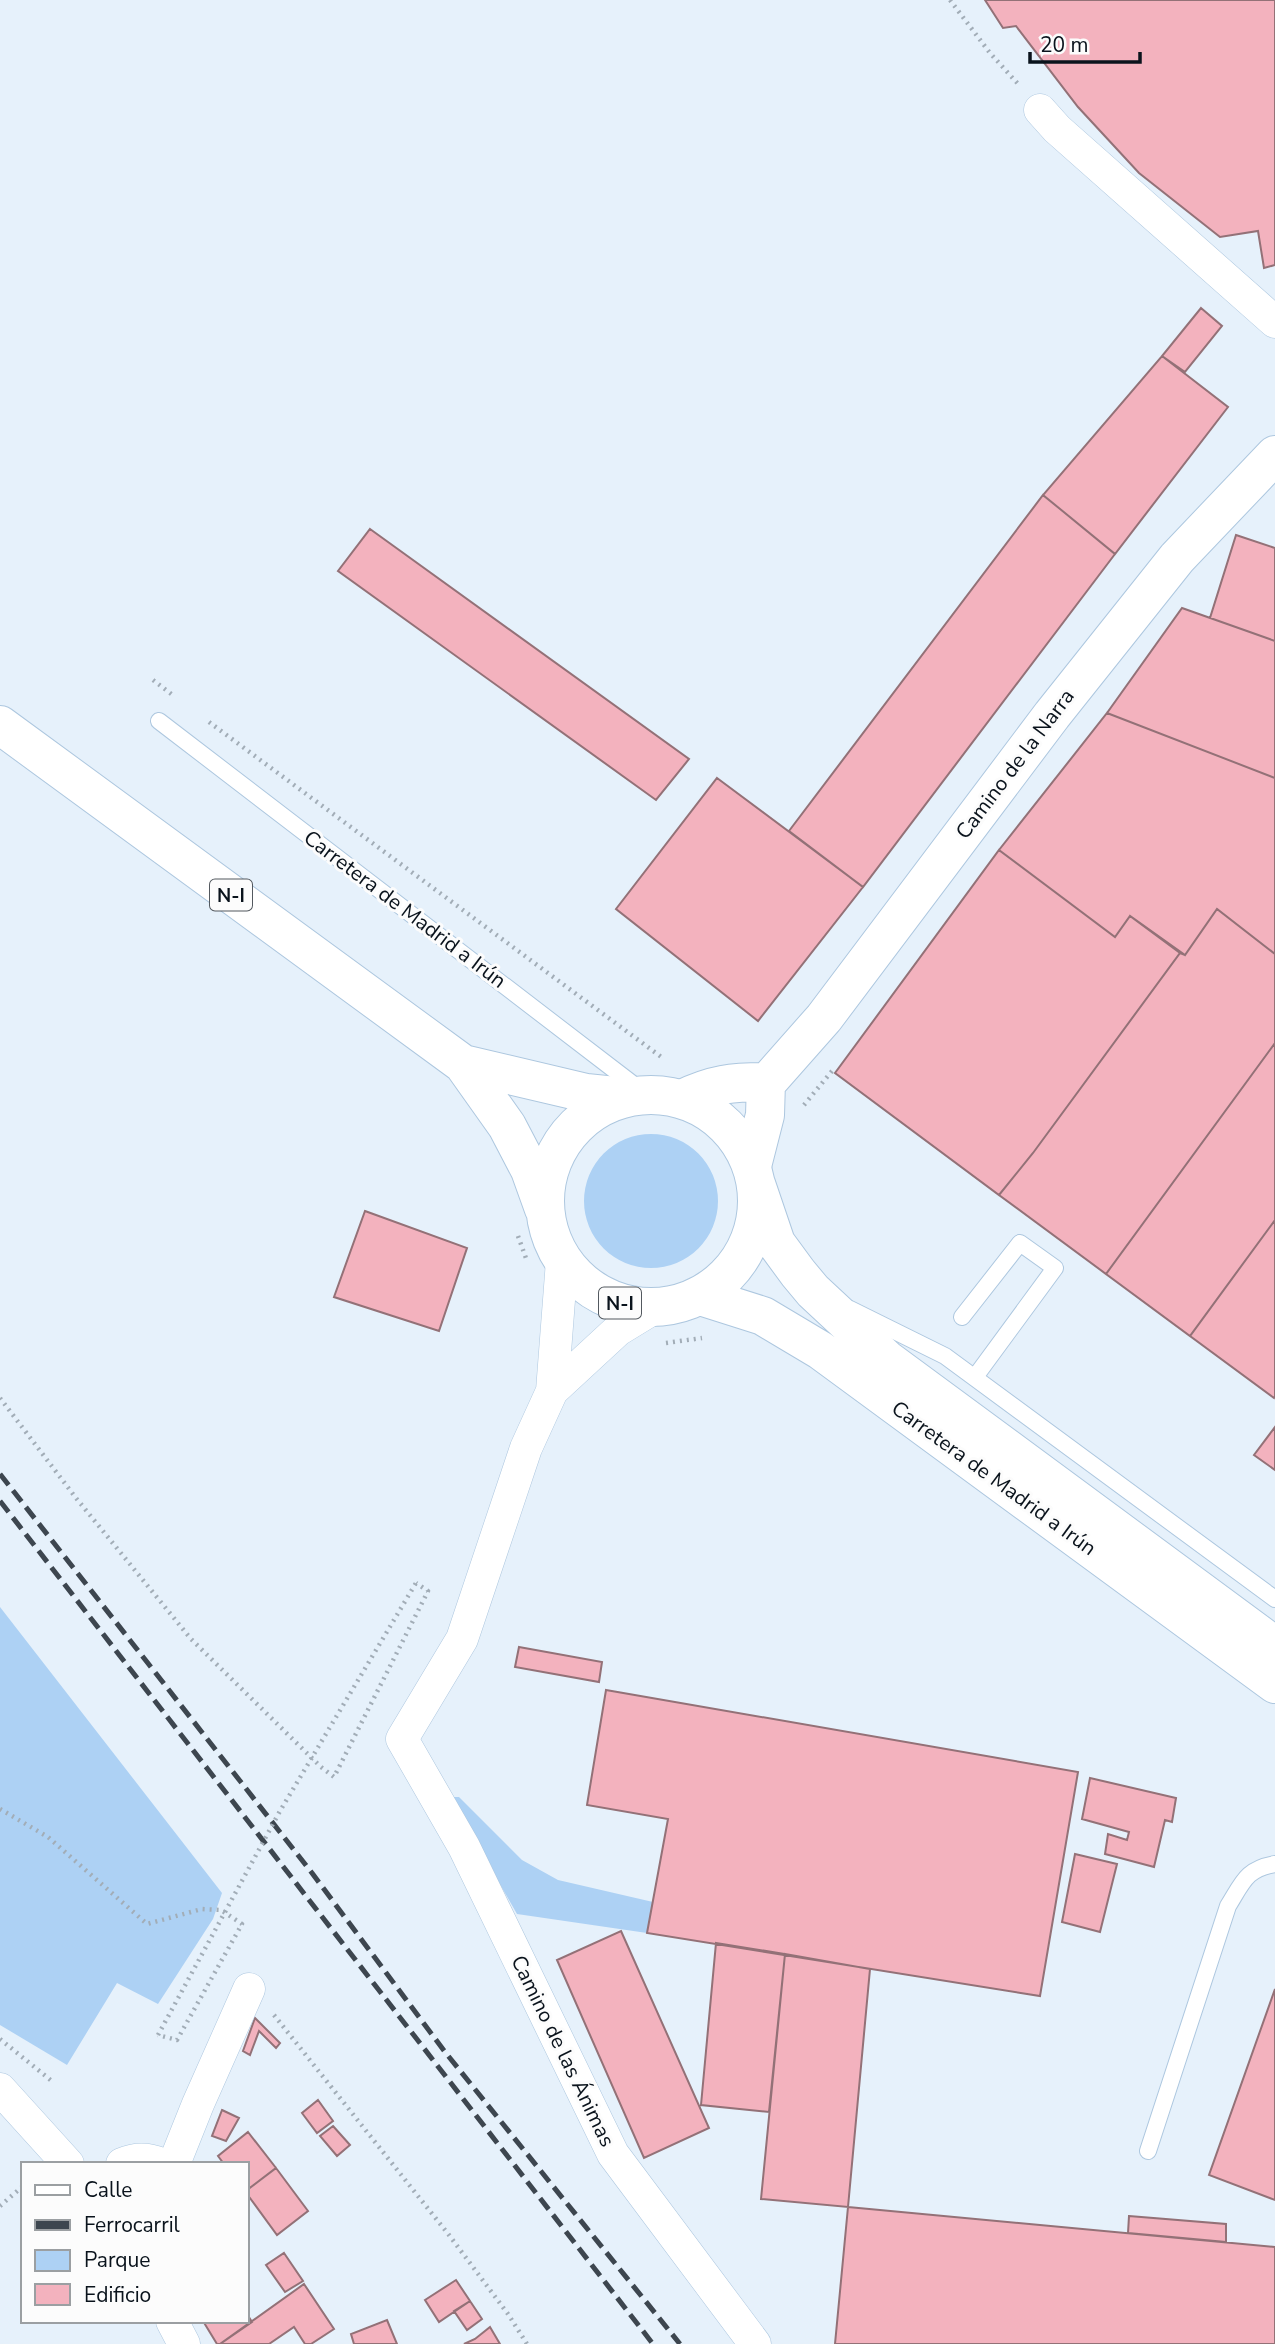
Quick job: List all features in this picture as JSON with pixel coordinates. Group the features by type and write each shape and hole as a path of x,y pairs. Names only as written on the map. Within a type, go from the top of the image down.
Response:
{"main road":[{"name":"Camino de la Narra","path":"766,1082 824,1017 1052,715 1169,569 1275,456"},
{"name":"N-I","path":"0,725 463,1064 507,1126 530,1170 550,1236 562,1261 587,1286 618,1303 654,1308 701,1296 719,1284 734,1267 746,1249 754,1228 757,1206 755,1173 727,1127 706,1110 647,1083 586,1093 463,1064"},
{"path":"647,1083 704,1088 729,1082 766,1082 765,1115 755,1173"},
{"name":"N-I","path":"544,1209 549,1166 571,1129 597,1109 647,1083"},
{"name":"Carretera de Madrid a Irún","path":"755,1173 776,1243 813,1292 886,1359 1275,1646"},
{"name":"Carretera de Madrid a Irún","path":"701,1296 763,1316 820,1350 1275,1684"}],"street":[{"path":"1040,110 1057,129 1275,322"},
{"path":"552,1391 562,1261"},
{"path":"552,1391 618,1330 654,1308"},
{"name":"Camino de las Ánimas","path":"552,1391 526,1448 462,1639 402,1739 464,1847 614,2154 755,2344"},
{"path":"175,2162 249,1989"},
{"path":"0,2089 66,2162"},
{"path":"126,2162 132,2159 147,2159 156,2162"},
{"path":"173,2323 184,2344"}],"lane":[{"name":"Carretera de Madrid a Irún","path":"159,721 647,1083"},
{"path":"962,1317 1020,1242 1055,1268 975,1377"},
{"name":"Carretera de Madrid a Irún","path":"813,1292 945,1356 1275,1599"},
{"path":"1148,2151 1228,1906 1249,1873 1260,1866 1275,1864"}],"path":[{"path":"950,0 1040,110"},
{"path":"153,680 175,696"},
{"path":"208,721 647,1083 674,1060"},
{"path":"797,1115 832,1070"},
{"path":"0,1398 76,1498 191,1639 321,1767 334,1777 428,1591 416,1583 280,1811 158,2035 177,2040 242,1924 221,1910 202,1909 148,1924 48,1837 0,1809"},
{"path":"249,1989 286,2027 359,2119 471,2264 527,2344"},
{"path":"0,2039 52,2081"},
{"path":"0,2206 21,2188"}],"green space":[{"path":"651,1134 677,1139 698,1154 713,1175 718,1201 713,1227 698,1248 677,1263 651,1268 625,1263 604,1248 589,1227 584,1201 589,1175 604,1154 625,1139"},
{"path":"0,1607 222,1893 213,1919 158,2004 117,1983 67,2065 0,2025"},
{"path":"450,1797 459,1797 522,1860 558,1880 653,1902 647,1933 517,1914"}],"building":[{"path":"985,0 1275,0 1275,265 1264,268 1258,231 1220,237 1139,173 1078,107 1016,26 1003,28"},
{"path":"1201,308 1222,326 1185,372 1162,356"},
{"path":"1162,356 1228,407 1115,554 1043,495"},
{"path":"1043,495 1115,554 863,887 789,831"},
{"path":"370,529 689,759 656,800 338,571"},
{"path":"1236,535 1275,548 1275,641 1210,618"},
{"path":"1182,608 1275,641 1275,778 1107,713"},
{"path":"1107,713 1275,778 1275,954 1217,909 1185,955 1130,916 1115,937 999,850"},
{"path":"717,778 863,887 758,1021 616,909"},
{"path":"999,850 1115,937 1130,916 1180,953 999,1195 835,1073"},
{"path":"1217,909 1275,954 1275,1043 1106,1274 999,1195 1180,953 1185,955"},
{"path":"1275,1043 1275,1220 1190,1336 1106,1274"},
{"path":"365,1211 467,1248 439,1331 334,1297"},
{"path":"1275,1220 1275,1396 1274,1398 1190,1336"},
{"path":"1275,1427 1275,1470 1254,1455"},
{"path":"519,1647 602,1662 599,1682 515,1667"},
{"path":"606,1690 1078,1772 1040,1996 647,1933 668,1819 587,1805"},
{"path":"1090,1778 1176,1798 1172,1822 1165,1820 1154,1867 1105,1854 1108,1834 1127,1840 1129,1832 1082,1819"},
{"path":"1075,1854 1117,1864 1100,1932 1062,1922"},
{"path":"621,1931 709,2128 644,2158 557,1960"},
{"path":"716,1943 785,1954 769,2112 701,2105"},
{"path":"785,1954 870,1969 848,2207 761,2199"},
{"path":"1275,1989 1275,2200 1209,2175"},
{"path":"255,2018 280,2043 276,2048 259,2031 250,2055 243,2051"},
{"path":"318,2100 333,2121 317,2133 302,2113"},
{"path":"222,2110 239,2118 226,2141 212,2136"},
{"path":"333,2126 350,2145 337,2156 320,2136"},
{"path":"248,2132 276,2168 248,2189 248,2162 222,2162 218,2156"},
{"path":"276,2168 308,2211 277,2235 248,2195 248,2189"},
{"path":"848,2207 1275,2247 1275,2344 835,2344"},
{"path":"1129,2216 1226,2224 1226,2242 1128,2233"},
{"path":"284,2253 303,2281 285,2292 266,2265"},
{"path":"456,2280 470,2301 439,2322 425,2300"},
{"path":"304,2284 334,2329 311,2344 305,2344 294,2327 269,2344 220,2344"},
{"path":"470,2301 482,2319 467,2330 454,2311"},
{"path":"248,2316 252,2322 217,2344 204,2323 248,2323"},
{"path":"387,2320 397,2344 354,2344 351,2334"},
{"path":"490,2327 500,2344 464,2344 475,2339"}],"railway":[{"path":"0,1474 312,1873 445,2052 680,2344"},
{"path":"0,1501 653,2344"}]}
